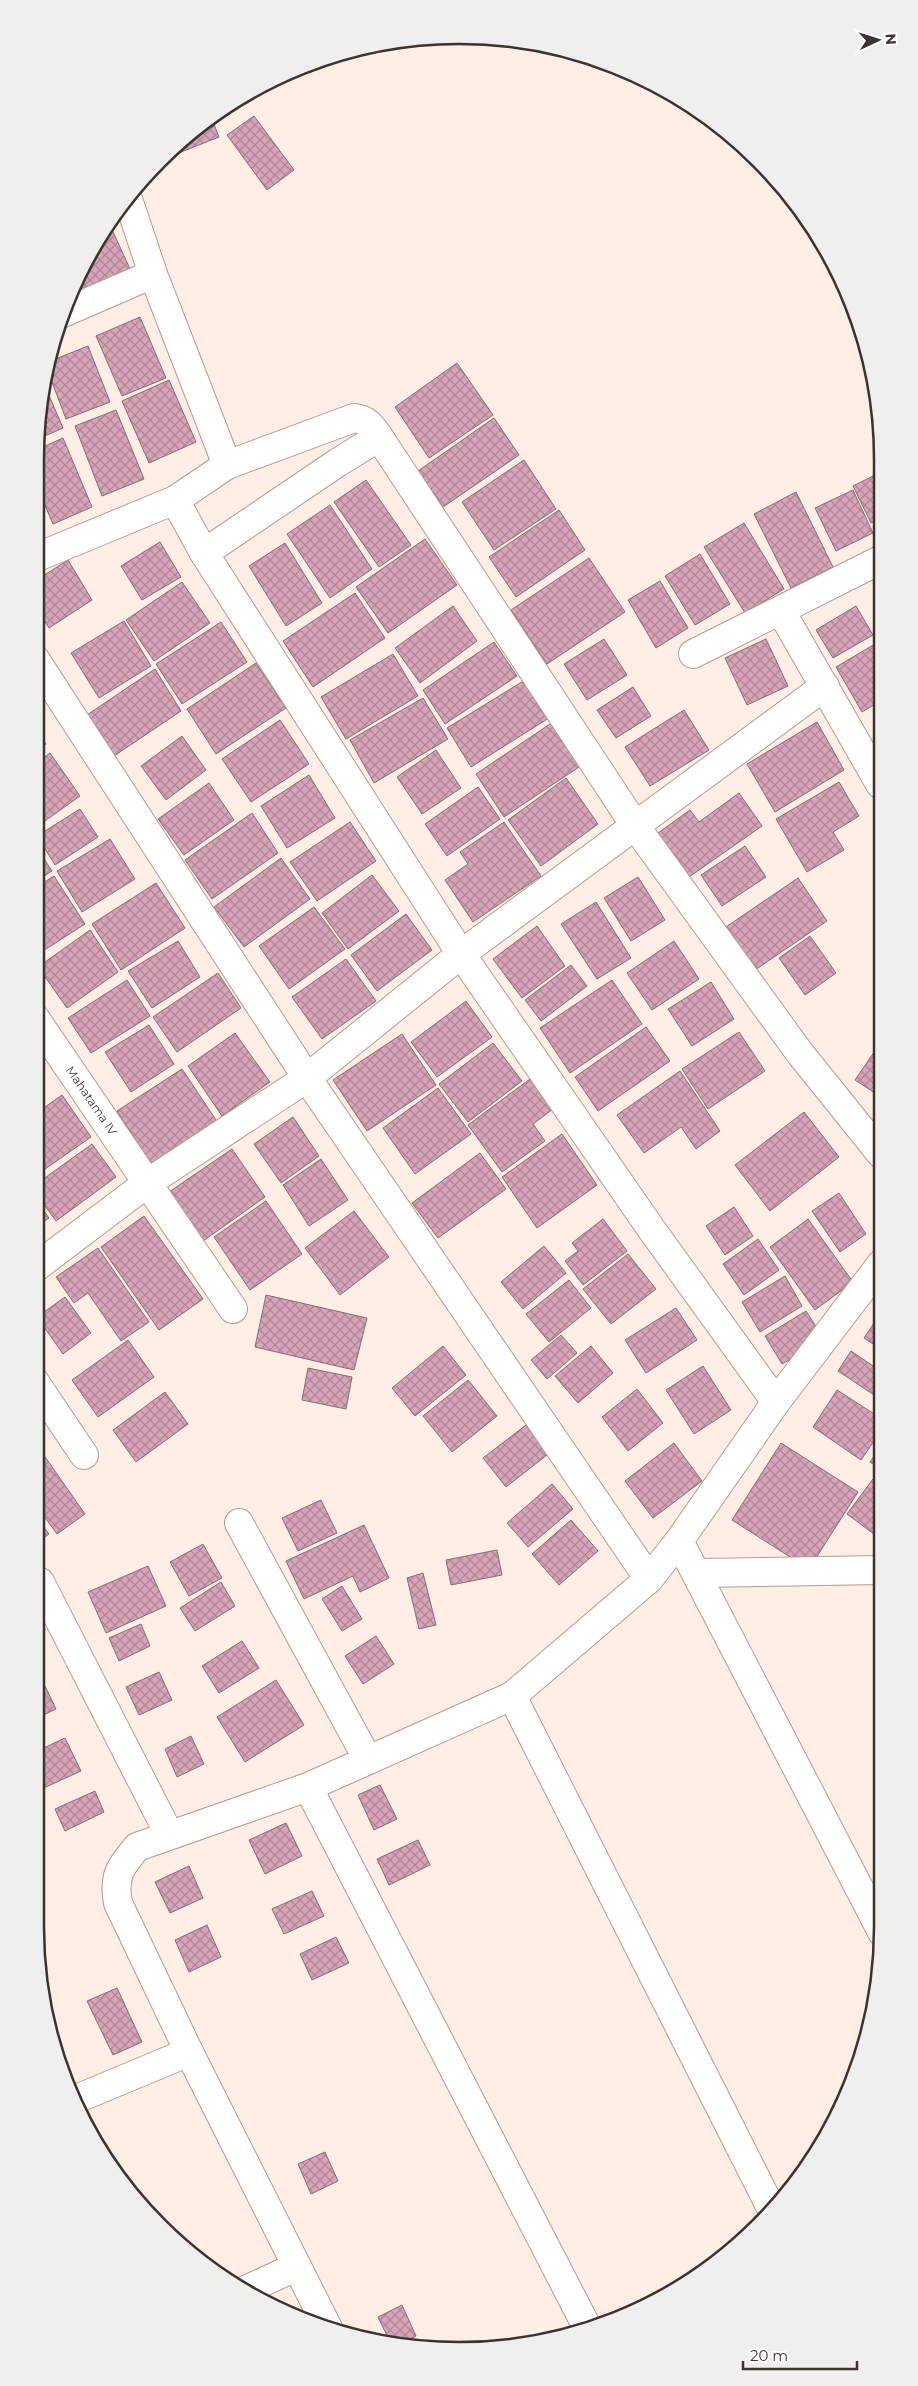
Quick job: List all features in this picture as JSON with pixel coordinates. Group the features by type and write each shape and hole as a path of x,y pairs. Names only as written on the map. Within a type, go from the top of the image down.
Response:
{"street":[{"path":"130,206 153,274 226,465"},
{"path":"72,309 153,274"},
{"path":"44,554 175,500 226,465 354,418 362,418 379,437 636,826 799,1052 874,1145"},
{"path":"204,554 337,463 379,437"},
{"path":"175,500 204,554 461,954 652,1230 776,1402"},
{"path":"693,654 782,611 874,563"},
{"path":"782,611 874,773"},
{"path":"44,672 307,1078 649,1579"},
{"path":"44,1261 146,1184 307,1078 461,954 825,686"},
{"name":"Mahatama IV","path":"44,1031 146,1184 233,1309"},
{"path":"323,2319 189,2052 118,1903 115,1887 119,1871 137,1847 169,1834 308,1787 512,1696 649,1579 679,1541 776,1402 874,1273"},
{"path":"44,1417 84,1455"},
{"path":"239,1523 368,1760"},
{"path":"679,1541 874,1917"},
{"path":"696,1573 874,1570"},
{"path":"44,1590 169,1834"},
{"path":"512,1696 769,2204"},
{"path":"308,1787 585,2322"},
{"path":"80,2097 189,2052"},
{"path":"251,2287 296,2267"}],"building":[{"path":"254,116 294,170 267,190 227,135"},
{"path":"214,124 219,137 178,153"},
{"path":"112,230 130,269 80,292 99,251"},
{"path":"140,317 166,378 122,396 96,336"},
{"path":"88,346 110,402 66,419 51,381 56,359"},
{"path":"457,363 493,415 429,458 395,407"},
{"path":"169,380 196,442 149,463 122,401"},
{"path":"49,395 63,428 45,436"},
{"path":"116,410 144,479 102,496 75,426"},
{"path":"494,418 519,455 443,507 418,471"},
{"path":"63,438 92,507 53,524 44,503 44,446"},
{"path":"524,460 556,509 494,550 462,502"},
{"path":"874,476 874,522 871,523 853,486"},
{"path":"366,480 411,545 379,567 334,502"},
{"path":"853,490 873,533 836,551 815,508"},
{"path":"796,492 833,567 791,588 754,514"},
{"path":"330,505 372,569 330,598 287,534"},
{"path":"559,510 585,550 516,597 489,557"},
{"path":"744,523 784,589 745,613 704,547"},
{"path":"425,539 457,585 388,633 356,587"},
{"path":"160,542 181,577 142,600 121,566"},
{"path":"285,543 322,603 286,626 249,566"},
{"path":"700,554 730,604 695,625 665,576"},
{"path":"589,558 625,612 547,664 511,610"},
{"path":"68,560 92,600 49,628 44,620 44,575"},
{"path":"660,581 688,628 656,648 628,600"},
{"path":"182,582 210,623 154,661 126,620"},
{"path":"355,593 385,638 313,687 283,641"},
{"path":"453,606 477,641 420,683 395,648"},
{"path":"856,606 873,635 833,658 816,630"},
{"path":"124,621 151,666 99,698 71,653"},
{"path":"221,622 247,662 182,704 156,664"},
{"path":"604,639 627,675 587,700 564,664"},
{"path":"766,639 788,686 747,705 725,658"},
{"path":"494,642 517,676 445,724 423,690"},
{"path":"874,645 874,705 862,712 836,667"},
{"path":"393,654 418,696 346,739 321,697"},
{"path":"256,663 286,708 216,754 187,709"},
{"path":"155,669 181,711 114,756 87,715"},
{"path":"525,680 549,718 471,767 447,728"},
{"path":"633,687 651,716 616,738 597,710"},
{"path":"423,698 448,739 374,783 350,740"},
{"path":"684,710 709,750 650,786 625,747"},
{"path":"280,720 309,764 251,802 222,759"},
{"path":"553,722 582,765 504,817 476,774"},
{"path":"817,722 844,770 775,812 747,764"},
{"path":"182,736 206,770 166,800 141,766"},
{"path":"436,750 461,788 422,814 397,777"},
{"path":"50,753 80,796 44,822 44,757"},
{"path":"309,775 335,818 287,848 261,806"},
{"path":"566,778 598,824 541,866 508,820"},
{"path":"839,782 859,816 833,832 844,850 807,872 776,819"},
{"path":"209,783 234,820 184,855 158,819"},
{"path":"478,787 500,819 447,856 425,824"},
{"path":"739,793 762,826 689,877 658,833 690,810 699,822"},
{"path":"80,809 98,837 55,865 44,847 44,832"},
{"path":"252,813 278,853 212,899 185,860"},
{"path":"350,822 376,861 317,901 290,862"},
{"path":"504,822 541,876 473,922 445,880 468,864 460,852"},
{"path":"110,839 135,879 82,912 57,871"},
{"path":"745,846 766,877 722,906 701,875"},
{"path":"281,858 310,899 244,947 214,907"},
{"path":"44,859 52,871 44,876"},
{"path":"372,875 399,911 348,949 322,913"},
{"path":"54,876 85,924 44,950 44,882"},
{"path":"638,877 665,920 631,941 604,898"},
{"path":"798,878 827,921 752,972 723,929"},
{"path":"156,883 185,928 121,970 92,924"},
{"path":"596,902 631,958 597,979 561,924"},
{"path":"314,907 345,949 289,989 259,946"},
{"path":"406,914 432,950 377,991 351,955"},
{"path":"537,926 565,966 522,998 493,959"},
{"path":"90,930 118,972 67,1008 44,975 44,963"},
{"path":"810,936 836,973 805,995 779,958"},
{"path":"178,941 200,977 152,1008 128,971"},
{"path":"674,941 699,979 652,1010 627,973"},
{"path":"346,959 376,1001 322,1039 292,997"},
{"path":"571,965 587,986 541,1021 525,1000"},
{"path":"218,973 241,1008 177,1052 153,1017"},
{"path":"127,980 150,1016 91,1053 68,1018"},
{"path":"612,980 642,1024 570,1073 540,1028"},
{"path":"711,982 734,1019 692,1046 668,1009"},
{"path":"466,1001 492,1037 437,1077 411,1042"},
{"path":"149,1025 174,1064 131,1092 105,1052"},
{"path":"646,1027 670,1061 598,1111 575,1077"},
{"path":"739,1032 765,1071 708,1109 682,1069"},
{"path":"235,1033 270,1082 222,1116 188,1066"},
{"path":"402,1034 436,1085 367,1131 333,1080"},
{"path":"493,1043 522,1081 468,1122 439,1084"},
{"path":"874,1052 874,1092 855,1080"},
{"path":"182,1069 218,1123 152,1166 117,1111"},
{"path":"680,1071 720,1131 696,1149 681,1127 644,1153 617,1115"},
{"path":"534,1076 557,1106 533,1124 545,1141 502,1172 468,1125"},
{"path":"438,1088 471,1134 415,1174 383,1128"},
{"path":"62,1095 91,1137 44,1170 44,1108"},
{"path":"804,1112 839,1157 770,1211 735,1165"},
{"path":"293,1117 319,1156 281,1183 254,1144"},
{"path":"562,1134 597,1185 537,1228 502,1177"},
{"path":"92,1144 116,1177 56,1221 44,1204 44,1179"},
{"path":"232,1149 265,1197 203,1241 169,1192"},
{"path":"480,1153 506,1189 438,1238 412,1203"},
{"path":"321,1159 348,1200 309,1226 283,1185"},
{"path":"839,1193 866,1234 840,1252 812,1211"},
{"path":"266,1201 302,1254 250,1290 214,1237"},
{"path":"734,1207 753,1236 725,1255 706,1226"},
{"path":"44,1211 49,1218 44,1222"},
{"path":"354,1211 389,1257 340,1295 305,1248"},
{"path":"144,1216 203,1299 159,1330 101,1247"},
{"path":"603,1219 627,1251 583,1285 565,1261 578,1251 572,1243"},
{"path":"808,1219 853,1282 815,1310 770,1247"},
{"path":"758,1239 779,1270 744,1295 723,1264"},
{"path":"544,1246 566,1273 523,1309 501,1282"},
{"path":"98,1248 149,1322 121,1341 88,1293 74,1303 56,1277"},
{"path":"628,1254 656,1289 611,1324 583,1289"},
{"path":"785,1276 802,1306 760,1332 742,1302"},
{"path":"569,1280 591,1308 549,1342 526,1314"},
{"path":"266,1295 367,1318 354,1370 255,1347"},
{"path":"65,1297 91,1333 63,1354 44,1327 44,1312"},
{"path":"676,1308 697,1340 646,1373 625,1340"},
{"path":"806,1311 824,1339 782,1364 765,1336"},
{"path":"874,1323 874,1345 864,1338"},
{"path":"561,1335 577,1353 547,1379 531,1360"},
{"path":"128,1340 154,1377 98,1417 72,1380"},
{"path":"443,1346 466,1375 415,1416 392,1388"},
{"path":"591,1346 613,1373 578,1403 555,1376"},
{"path":"851,1351 874,1367 874,1395 838,1371"},
{"path":"703,1366 731,1410 694,1434 666,1390"},
{"path":"308,1368 352,1377 346,1409 302,1400"},
{"path":"468,1380 497,1416 452,1452 423,1416"},
{"path":"637,1389 663,1423 628,1451 602,1417"},
{"path":"837,1390 874,1414 874,1441 861,1460 813,1427"},
{"path":"165,1392 188,1424 136,1462 113,1430"},
{"path":"530,1422 552,1451 506,1487 483,1458"},
{"path":"674,1443 702,1481 653,1518 625,1481"},
{"path":"781,1443 858,1492 809,1569 732,1520"},
{"path":"44,1455 85,1514 57,1534 44,1516"},
{"path":"874,1456 874,1465 870,1462"},
{"path":"873,1479 874,1480 874,1534 847,1514"},
{"path":"552,1484 573,1509 528,1547 507,1523"},
{"path":"321,1500 337,1533 298,1551 282,1518"},
{"path":"571,1520 598,1551 559,1585 532,1554"},
{"path":"364,1525 389,1578 360,1592 353,1576 304,1599 286,1561"},
{"path":"44,1527 49,1534 44,1538"},
{"path":"203,1544 222,1578 189,1596 170,1562"},
{"path":"497,1550 502,1575 451,1585 446,1560"},
{"path":"148,1566 166,1606 106,1633 88,1592"},
{"path":"423,1573 436,1625 419,1629 407,1578"},
{"path":"221,1582 235,1606 195,1631 180,1608"},
{"path":"342,1586 362,1619 342,1631 322,1599"},
{"path":"141,1624 150,1646 119,1661 109,1638"},
{"path":"376,1636 394,1664 363,1684 345,1656"},
{"path":"242,1641 259,1668 219,1693 202,1666"},
{"path":"159,1672 172,1700 139,1715 126,1687"},
{"path":"276,1680 304,1725 245,1762 217,1717"},
{"path":"44,1686 56,1709 44,1715"},
{"path":"191,1736 204,1764 177,1777 165,1749"},
{"path":"65,1738 81,1771 44,1788 44,1748"},
{"path":"380,1785 397,1819 374,1830 358,1795"},
{"path":"95,1791 104,1812 65,1831 55,1809"},
{"path":"286,1823 302,1856 265,1874 249,1840"},
{"path":"418,1840 430,1865 389,1885 377,1859"},
{"path":"189,1866 203,1898 170,1913 155,1882"},
{"path":"312,1891 324,1916 284,1934 272,1909"},
{"path":"207,1925 221,1957 189,1972 175,1940"},
{"path":"336,1937 349,1963 312,1980 300,1954"},
{"path":"117,1988 142,2042 113,2055 87,2001"},
{"path":"325,2152 338,2181 311,2194 298,2164"},
{"path":"402,2305 416,2336 410,2339 387,2336 378,2317"}]}
